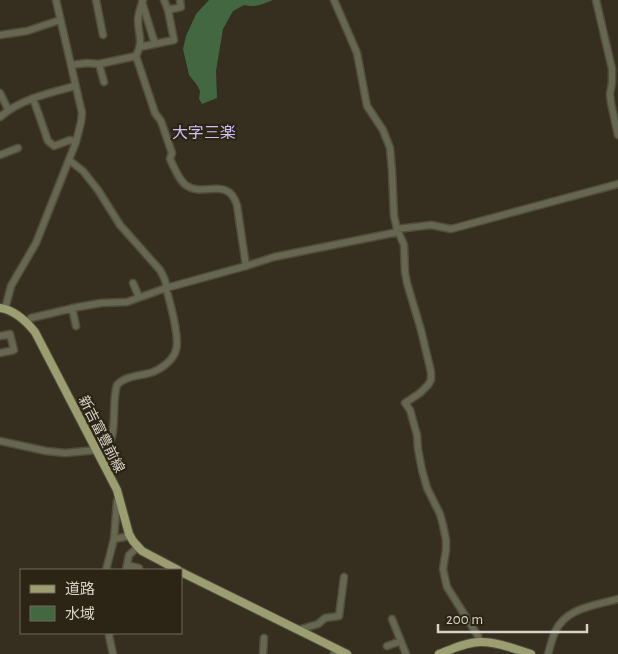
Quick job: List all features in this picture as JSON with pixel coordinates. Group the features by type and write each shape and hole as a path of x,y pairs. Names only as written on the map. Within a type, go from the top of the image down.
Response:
{"main road":[{"name":"新吉富豊前線","path":"3,308 16,314 36,332 117,490 130,536 138,547 150,556 176,569"},
{"name":"新吉富豊前線","path":"182,572 341,653"},
{"path":"439,654 457,647 479,642 499,645 531,654"}],"street":[{"path":"3,308 11,286 36,242 76,142 82,122 82,114 56,0"},
{"path":"96,0 102,35"},
{"path":"140,47 174,40 164,0"},
{"path":"168,10 181,7 180,0"},
{"path":"334,0 357,53 367,106 383,130 389,144 394,216 404,245 407,283 421,330 431,376 430,383 425,389 405,404 410,410 417,435 422,470 427,488 443,524 446,540 443,569 447,587 478,636 479,642"},
{"path":"596,0 613,72 610,94 618,135"},
{"path":"142,1 155,44"},
{"path":"142,1 138,20 141,38 136,56 155,113 161,121 172,153 170,159 183,183 187,186 196,189 221,188 235,198 246,266"},
{"path":"0,35 26,32 60,20"},
{"path":"71,65 98,64 136,56"},
{"path":"98,64 104,82"},
{"path":"0,116 8,109 33,98 75,86"},
{"path":"0,93 8,109"},
{"path":"33,98 48,141 54,146 70,140 76,142"},
{"path":"0,155 18,148"},
{"path":"0,441 46,451 105,453 109,446 114,420 117,385 127,378 158,370 175,353 176,334 173,316 166,284 160,270 120,225 91,181 69,160"},
{"path":"27,322 31,318 72,308 101,303 127,302 166,288 277,256 431,225 451,229 618,184"},
{"path":"133,283 139,298"},
{"path":"72,308 76,326"},
{"path":"0,336 10,334 14,350 0,353"},
{"path":"106,569 114,539 119,496"},
{"path":"114,539 130,536"},
{"path":"138,547 128,555 126,568 139,568"},
{"path":"298,630 318,624 325,618 339,616 344,577"},
{"path":"548,654 554,632 563,619 578,611 618,599"},
{"path":"392,618 406,654"},
{"path":"110,634 113,654"},
{"path":"263,654 264,638"},
{"path":"387,646 401,641"}],"water":[{"path":"209,0 273,0 255,6 244,5 233,11 223,29 216,71 217,98 202,104 199,99 200,91 189,75 183,49 186,36 196,14"}],"district":[{"name":"大字三楽","path":"204,132"}]}
